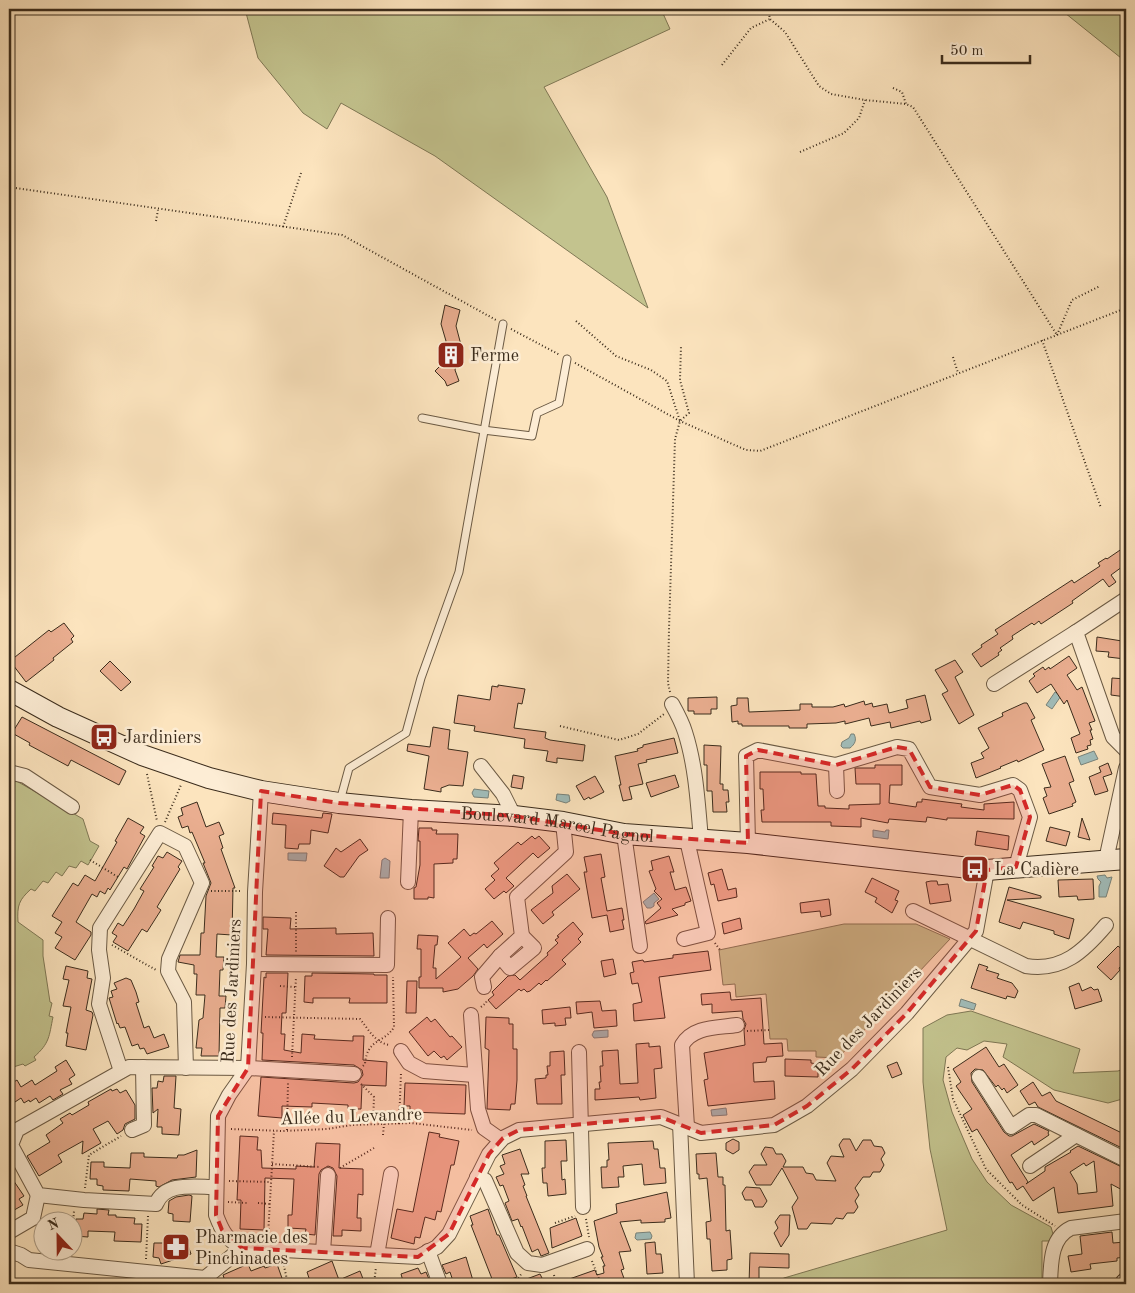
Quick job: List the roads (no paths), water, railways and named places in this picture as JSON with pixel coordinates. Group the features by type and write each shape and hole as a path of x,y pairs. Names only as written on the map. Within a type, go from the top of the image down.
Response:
{"street":[{"path":"994,684 1126,599"},
{"path":"1076,632 1113,737 1126,750"},
{"name":"Boulevard Marcel Pagnol","path":"9,690 58,716 142,755 196,773 261,791 339,803 411,810 514,816 563,822 624,834 748,843 987,870 1126,859"},
{"path":"672,704 685,732 692,760 698,806 694,840 708,933 684,939"},
{"path":"748,843 746,756 758,750 836,765 897,747 908,749 930,787 980,795 1013,785 1020,790 1030,817 1016,868"},
{"path":"836,765 837,791"},
{"path":"481,766 503,794 514,816"},
{"path":"1106,860 1126,768"},
{"path":"9,772 25,776 72,807"},
{"name":"Rue des Jardiniers","path":"261,791 248,1068 218,1116 216,1215 222,1230 236,1245 267,1249 418,1258 437,1246 449,1234 489,1154 501,1140 519,1130 661,1117 701,1133 774,1125 807,1106 852,1069 900,1020 976,931 987,870"},
{"path":"408,882 411,810"},
{"path":"484,988 482,977 500,956 522,936 517,896 566,852 563,822"},
{"path":"121,1072 99,1004 103,978 98,950 100,928 160,833 185,846 202,883 169,959 168,970 184,1002 186,1068"},
{"path":"624,834 640,946"},
{"path":"913,911 1026,966 1039,968 1056,966 1069,960 1096,938 1106,925"},
{"path":"254,964 387,966 388,918"},
{"path":"471,1015 478,1109 484,1128 501,1140"},
{"path":"688,1284 682,1045 687,1037 697,1030 737,1025"},
{"path":"401,1051 409,1063 424,1071 474,1075"},
{"path":"579,1052 584,1210"},
{"path":"9,1232 32,1218 38,1195 11,1145 17,1130 129,1067 248,1068 354,1074"},
{"path":"132,1130 144,1125 143,1067"},
{"path":"980,1077 1011,1127 1028,1115 1036,1115 1126,1160"},
{"path":"1030,1166 1076,1135"},
{"path":"377,1255 391,1174"},
{"path":"323,1252 328,1175"},
{"path":"477,1178 486,1180 517,1253 528,1263 542,1265 587,1249"},
{"path":"38,1195 79,1200 156,1204 159,1196 174,1187 216,1184"},
{"path":"1050,1284 1052,1258 1056,1242 1064,1231 1071,1228 1126,1221"},
{"path":"9,1251 29,1260 146,1272 203,1281 236,1245"},
{"path":"428,1251 440,1284"}],"lane":[{"path":"339,803 350,768 406,733 420,678 459,572 503,324"},
{"path":"422,418 483,430 532,436 537,413 559,403 567,359"}],"water":[{"path":"1055,692 1061,696 1052,709 1046,705"},
{"path":"851,734 855,736 854,743 850,748 843,748 841,746 842,742 849,738"},
{"path":"1094,751 1098,759 1081,765 1078,757"},
{"path":"474,789 489,791 488,798 474,797 472,793"},
{"path":"557,794 569,795 570,801 566,803 556,800"},
{"path":"873,830 885,832 889,830 888,839 873,837"},
{"path":"288,853 307,853 306,861 288,860"},
{"path":"385,858 390,861 389,878 380,878 382,860"},
{"path":"1105,875 1107,878 1112,877 1106,897 1099,897 1101,882 1097,876"},
{"path":"654,893 659,899 654,903 654,906 647,908 643,902"},
{"path":"961,999 976,1004 974,1010 959,1006"},
{"path":"608,1030 608,1037 594,1038 592,1035 594,1031"},
{"path":"726,1108 727,1115 712,1116 711,1110"},
{"path":"650,1232 651,1239 637,1240 635,1238 636,1233"}],"place":[{"name":"Ferme","path":"451,355"},
{"name":"Jardiniers","path":"104,737"},
{"name":"La Cadière","path":"975,869"},
{"name":"Pharmacie des Pinchinades","path":"176,1247"}]}
